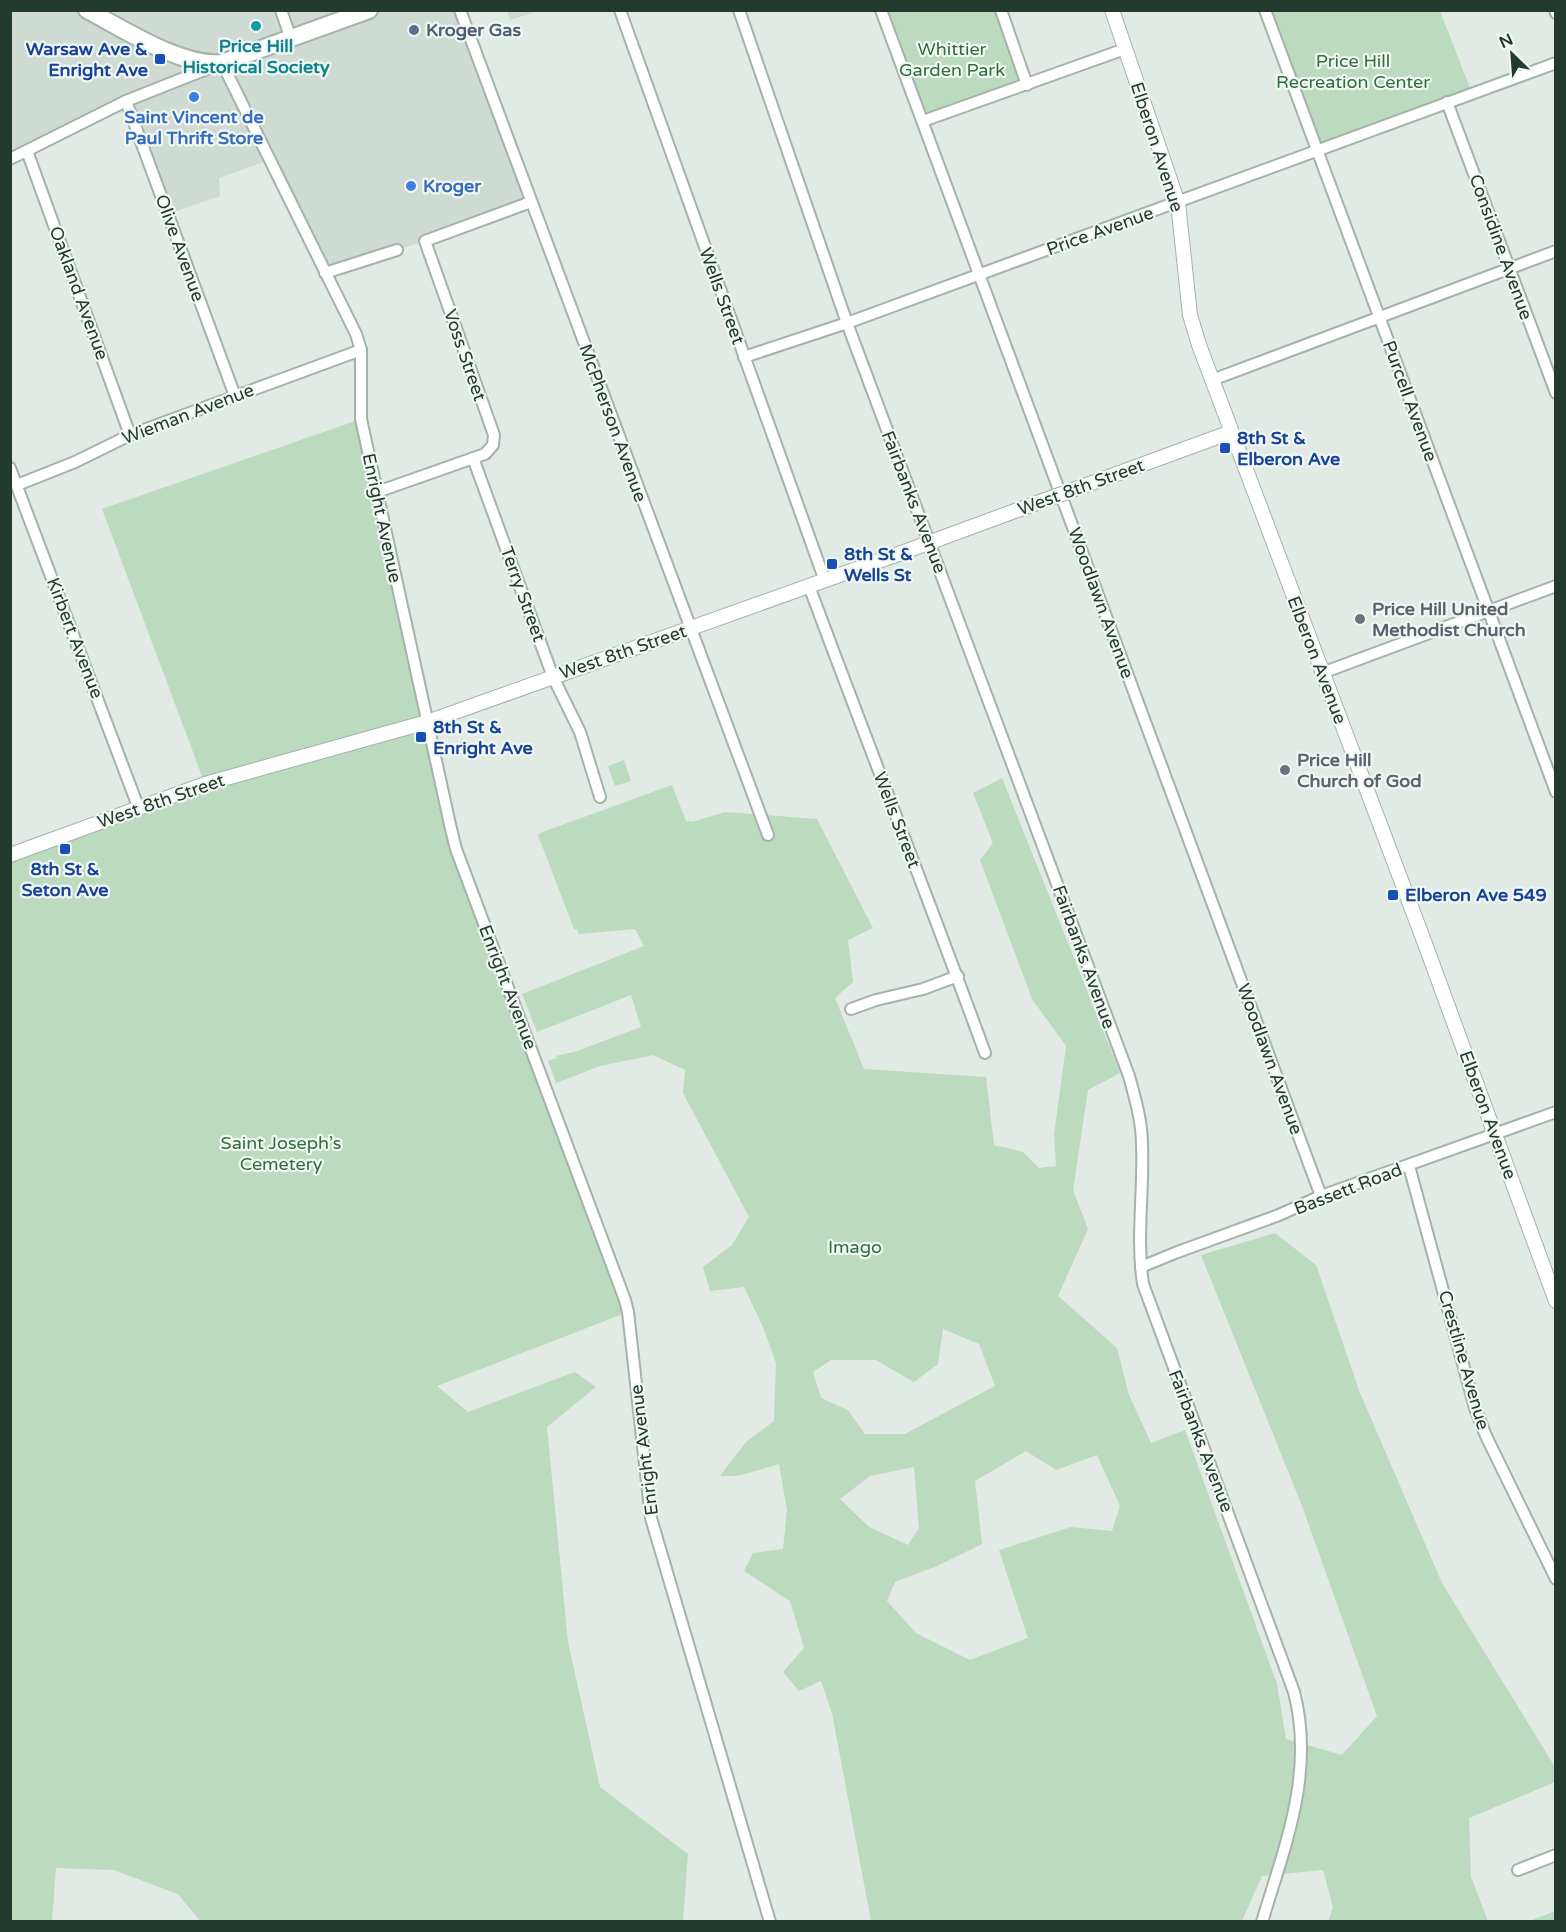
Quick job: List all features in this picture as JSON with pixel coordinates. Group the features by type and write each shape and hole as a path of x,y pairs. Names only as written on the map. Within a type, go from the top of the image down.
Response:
{"main road":[{"path":"87,10 173,54 204,63 222,63 369,10"}],"street":[{"path":"281,10 291,39"},
{"name":"McPherson Avenue","path":"460,10 689,629 768,834"},
{"name":"Wells Street","path":"620,10 825,580"},
{"name":"Fairbanks Avenue","path":"739,10 847,323 1129,1076 1137,1103 1142,1143 1139,1238 1141,1267 1149,1304 1244,1556 1294,1692 1298,1709 1302,1757 1298,1797 1262,1922"},
{"name":"Woodlawn Avenue","path":"881,10 1321,1196"},
{"path":"1001,10 1027,85"},
{"name":"Elberon Avenue","path":"1112,10 1178,203 1190,315 1212,380 1495,1132 1556,1301"},
{"name":"Purcell Avenue","path":"1265,10 1556,792"},
{"path":"922,121 1125,49"},
{"path":"10,159 126,101 222,63"},
{"name":"Enright Avenue","path":"222,63 356,334 361,350 361,420 456,849 625,1300 651,1518 770,1922"},
{"name":"Price Avenue","path":"744,357 847,323 1556,63"},
{"name":"Olive Avenue","path":"126,101 235,396"},
{"name":"Considine Avenue","path":"1447,102 1556,393"},
{"name":"Oakland Avenue","path":"27,151 130,435"},
{"name":"Voss Street","path":"473,458 491,449 494,445 494,435 425,241 531,202"},
{"path":"325,273 397,250"},
{"path":"1212,380 1556,251"},
{"name":"Wieman Avenue","path":"17,485 75,462 130,435 361,350"},
{"name":"West 8th Street","path":"10,855 205,784 427,722 893,556 1231,432"},
{"path":"376,492 473,458"},
{"name":"Terry Street","path":"473,458 552,677 580,732 600,797"},
{"name":"Kirbert Avenue","path":"10,468 139,809"},
{"path":"1322,673 1556,585"},
{"name":"Wells Street","path":"809,586 958,976 985,1053"},
{"path":"851,1009 876,1000 922,989 958,976"},
{"name":"Bassett Road","path":"1141,1267 1280,1215 1321,1196 1556,1112"},
{"name":"Crestline Avenue","path":"1409,1166 1475,1408 1486,1436 1556,1579"},
{"path":"1518,1870 1556,1855"}],"shaded area":[{"path":"507,10 538,10 538,11 510,20"},
{"path":"11,11 460,11 531,202 425,241 325,273 269,160 219,178 220,196 168,214 126,101 11,159"}],"green space":[{"name":"Whittier Garden Park","path":"881,11 1001,11 1027,85 923,121"},
{"name":"Price Hill Recreation Center","path":"1265,11 1440,11 1472,93 1318,150"},
{"name":"Saint Joseph’s Cemetery","path":"361,419 451,829 628,1312 437,1386 468,1412 575,1372 596,1387 547,1427 568,1642 600,1787 688,1854 683,1921 200,1921 178,1894 114,1870 56,1868 52,1921 11,1922 11,855 205,784 102,509"},
{"path":"624,760 631,781 615,786 608,766"},
{"name":"Imago","path":"1002,778 1120,1073 1088,1090 1073,1190 1088,1229 1058,1296 1117,1348 1129,1395 1151,1443 1185,1430 1277,1684 1286,1739 1342,1755 1377,1716 1302,1506 1201,1255 1275,1233 1316,1265 1360,1393 1442,1583 1555,1767 1555,1782 1469,1818 1471,1877 1488,1921 1328,1921 1333,1907 1323,1870 1262,1876 1242,1921 871,1921 832,1713 821,1681 799,1691 783,1672 804,1648 790,1601 744,1571 753,1553 783,1549 787,1510 779,1464 738,1476 720,1476 746,1442 774,1421 776,1363 763,1327 744,1287 710,1291 703,1267 732,1245 749,1217 683,1093 685,1070 653,1055 600,1066 556,1083 548,1061 557,1058 556,1056 574,1052 641,1027 631,995 537,1032 522,994 644,946 635,929 579,934 577,929 574,929 538,835 540,833 672,785 686,821 692,822 725,812 817,819 873,928 848,940 853,982 835,998 864,1069 986,1077 994,1145 1023,1152 1039,1168 1056,1166 1054,1134 1066,1046 1032,999 980,860 993,843 973,793","holes":["943,1329 979,1344 995,1386 905,1434 865,1434 848,1410 821,1398 813,1372 831,1360 876,1360 914,1382 938,1364","1026,1451 1056,1470 1097,1455 1120,1506 1112,1531 1071,1527 999,1550 1028,1638 970,1660 916,1633 887,1601 895,1582 937,1566 982,1544 975,1481","914,1467 919,1528 908,1545 869,1527 840,1499 870,1476"]},
{"path":"1555,1911 1555,1921 1529,1921"}],"place":[{"name":"Price Hill Historical Society","path":"256,26"},
{"name":"Kroger Gas","path":"414,30"},
{"name":"Warsaw Ave & Enright Ave","path":"160,59"},
{"name":"Saint Vincent de Paul Thrift Store","path":"194,97"},
{"name":"Kroger","path":"411,186"},
{"name":"8th St & Elberon Ave","path":"1225,448"},
{"name":"8th St & Wells St","path":"832,564"},
{"name":"Price Hill United Methodist Church","path":"1360,619"},
{"name":"8th St & Enright Ave","path":"421,737"},
{"name":"Price Hill Church of God","path":"1285,770"},
{"name":"8th St & Seton Ave","path":"65,849"},
{"name":"Elberon Ave 549","path":"1393,895"}]}
